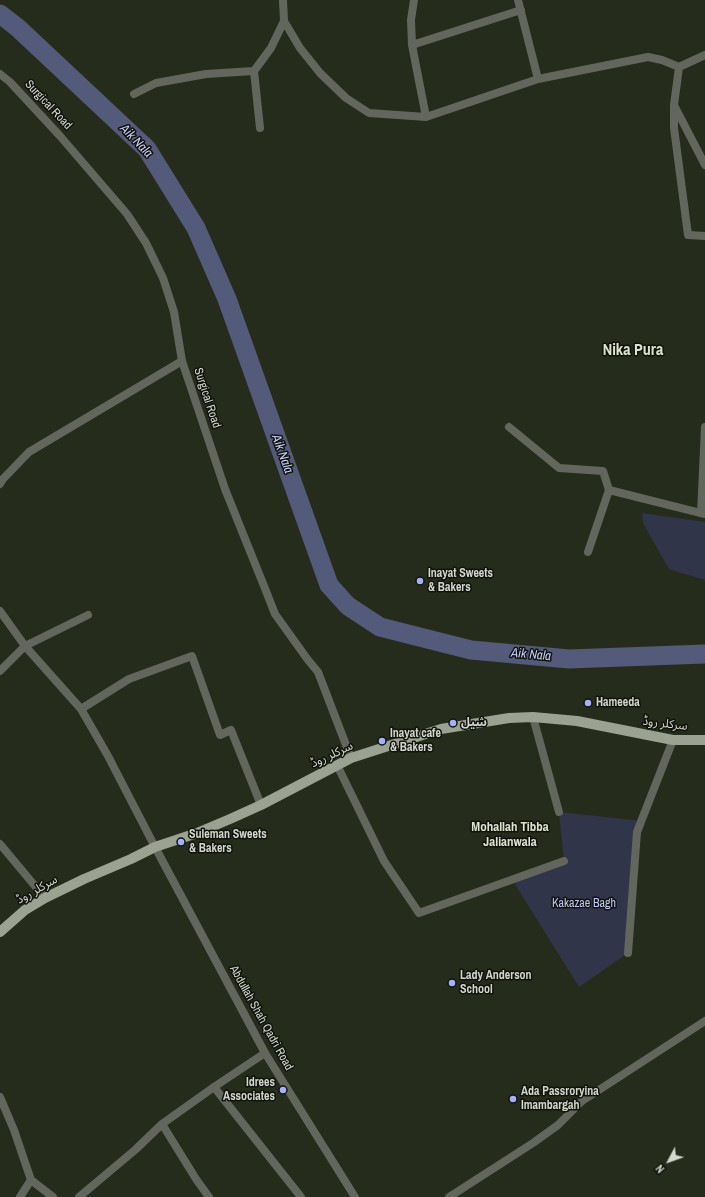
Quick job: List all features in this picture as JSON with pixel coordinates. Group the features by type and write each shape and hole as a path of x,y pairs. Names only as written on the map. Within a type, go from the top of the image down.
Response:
{"main road":[{"name":"سرکلر روڈ","path":"0,932 25,910 45,898 84,879 132,859 155,847 197,833 261,805 351,758 441,729 509,718 533,717 577,721 673,740 705,740"}],"street":[{"path":"283,0 284,21 300,48 320,73 346,98 368,113 426,117 538,79 648,57 662,60 679,67 705,55"},
{"path":"414,0 411,20 412,45 426,117"},
{"path":"518,0 538,79"},
{"path":"412,45 521,10"},
{"path":"260,128 254,71 271,48 284,21"},
{"path":"679,67 674,105 674,128 688,235 705,236"},
{"path":"134,94 156,83 206,74 254,71"},
{"name":"Surgical Road","path":"0,74 10,82 70,148 127,214 146,243 163,278 174,312 182,361 225,489 275,614 318,672 351,758"},
{"path":"674,105 705,165"},
{"path":"0,484 28,452 182,361"},
{"path":"509,427 559,468 603,471 609,490 588,552"},
{"path":"609,490 703,514 705,427"},
{"name":"Abdullah Shah Qadri Road","path":"0,611 25,646 82,709 265,1053 355,1197"},
{"path":"0,671 25,646 88,615"},
{"path":"82,709 129,680 192,656 220,735 232,730 261,805"},
{"path":"533,717 559,812"},
{"path":"628,953 637,832 673,740"},
{"path":"337,765 384,861 419,913 564,861"},
{"path":"0,844 45,898"},
{"path":"449,1197 533,1143 558,1125 582,1101 705,1021"},
{"path":"79,1197 135,1150 162,1124 265,1053"},
{"path":"214,1087 301,1197"},
{"path":"0,1096 14,1130 31,1180 53,1197"},
{"path":"162,1124 209,1197"},
{"path":"20,1197 31,1180"}],"green space":[{"path":"642,513 705,522 705,580 669,569 643,523"},
{"name":"Kakazae Bagh","path":"559,812 642,821 628,953 579,987 513,881 564,861"}],"waterway":[{"name":"Aik Nala","path":"0,14 18,28 147,149 196,228 227,299 329,585 348,606 380,627 471,650 569,659 705,654"}],"place":[{"name":"Inayat Sweets & Bakers","path":"420,581"},
{"name":"Hameeda","path":"588,703"},
{"name":"شیل","path":"453,723"},
{"name":"Inayat cafe & Bakers","path":"382,741"},
{"name":"Suleman Sweets & Bakers","path":"181,842"},
{"name":"Lady Anderson School","path":"452,983"},
{"name":"Idrees Associates","path":"283,1090"},
{"name":"Ada Passroryina Imambargah","path":"513,1099"}],"district":[{"name":"Nika Pura","path":"633,351"},
{"name":"Mohallah Tibba Jalianwala","path":"510,836"}]}
